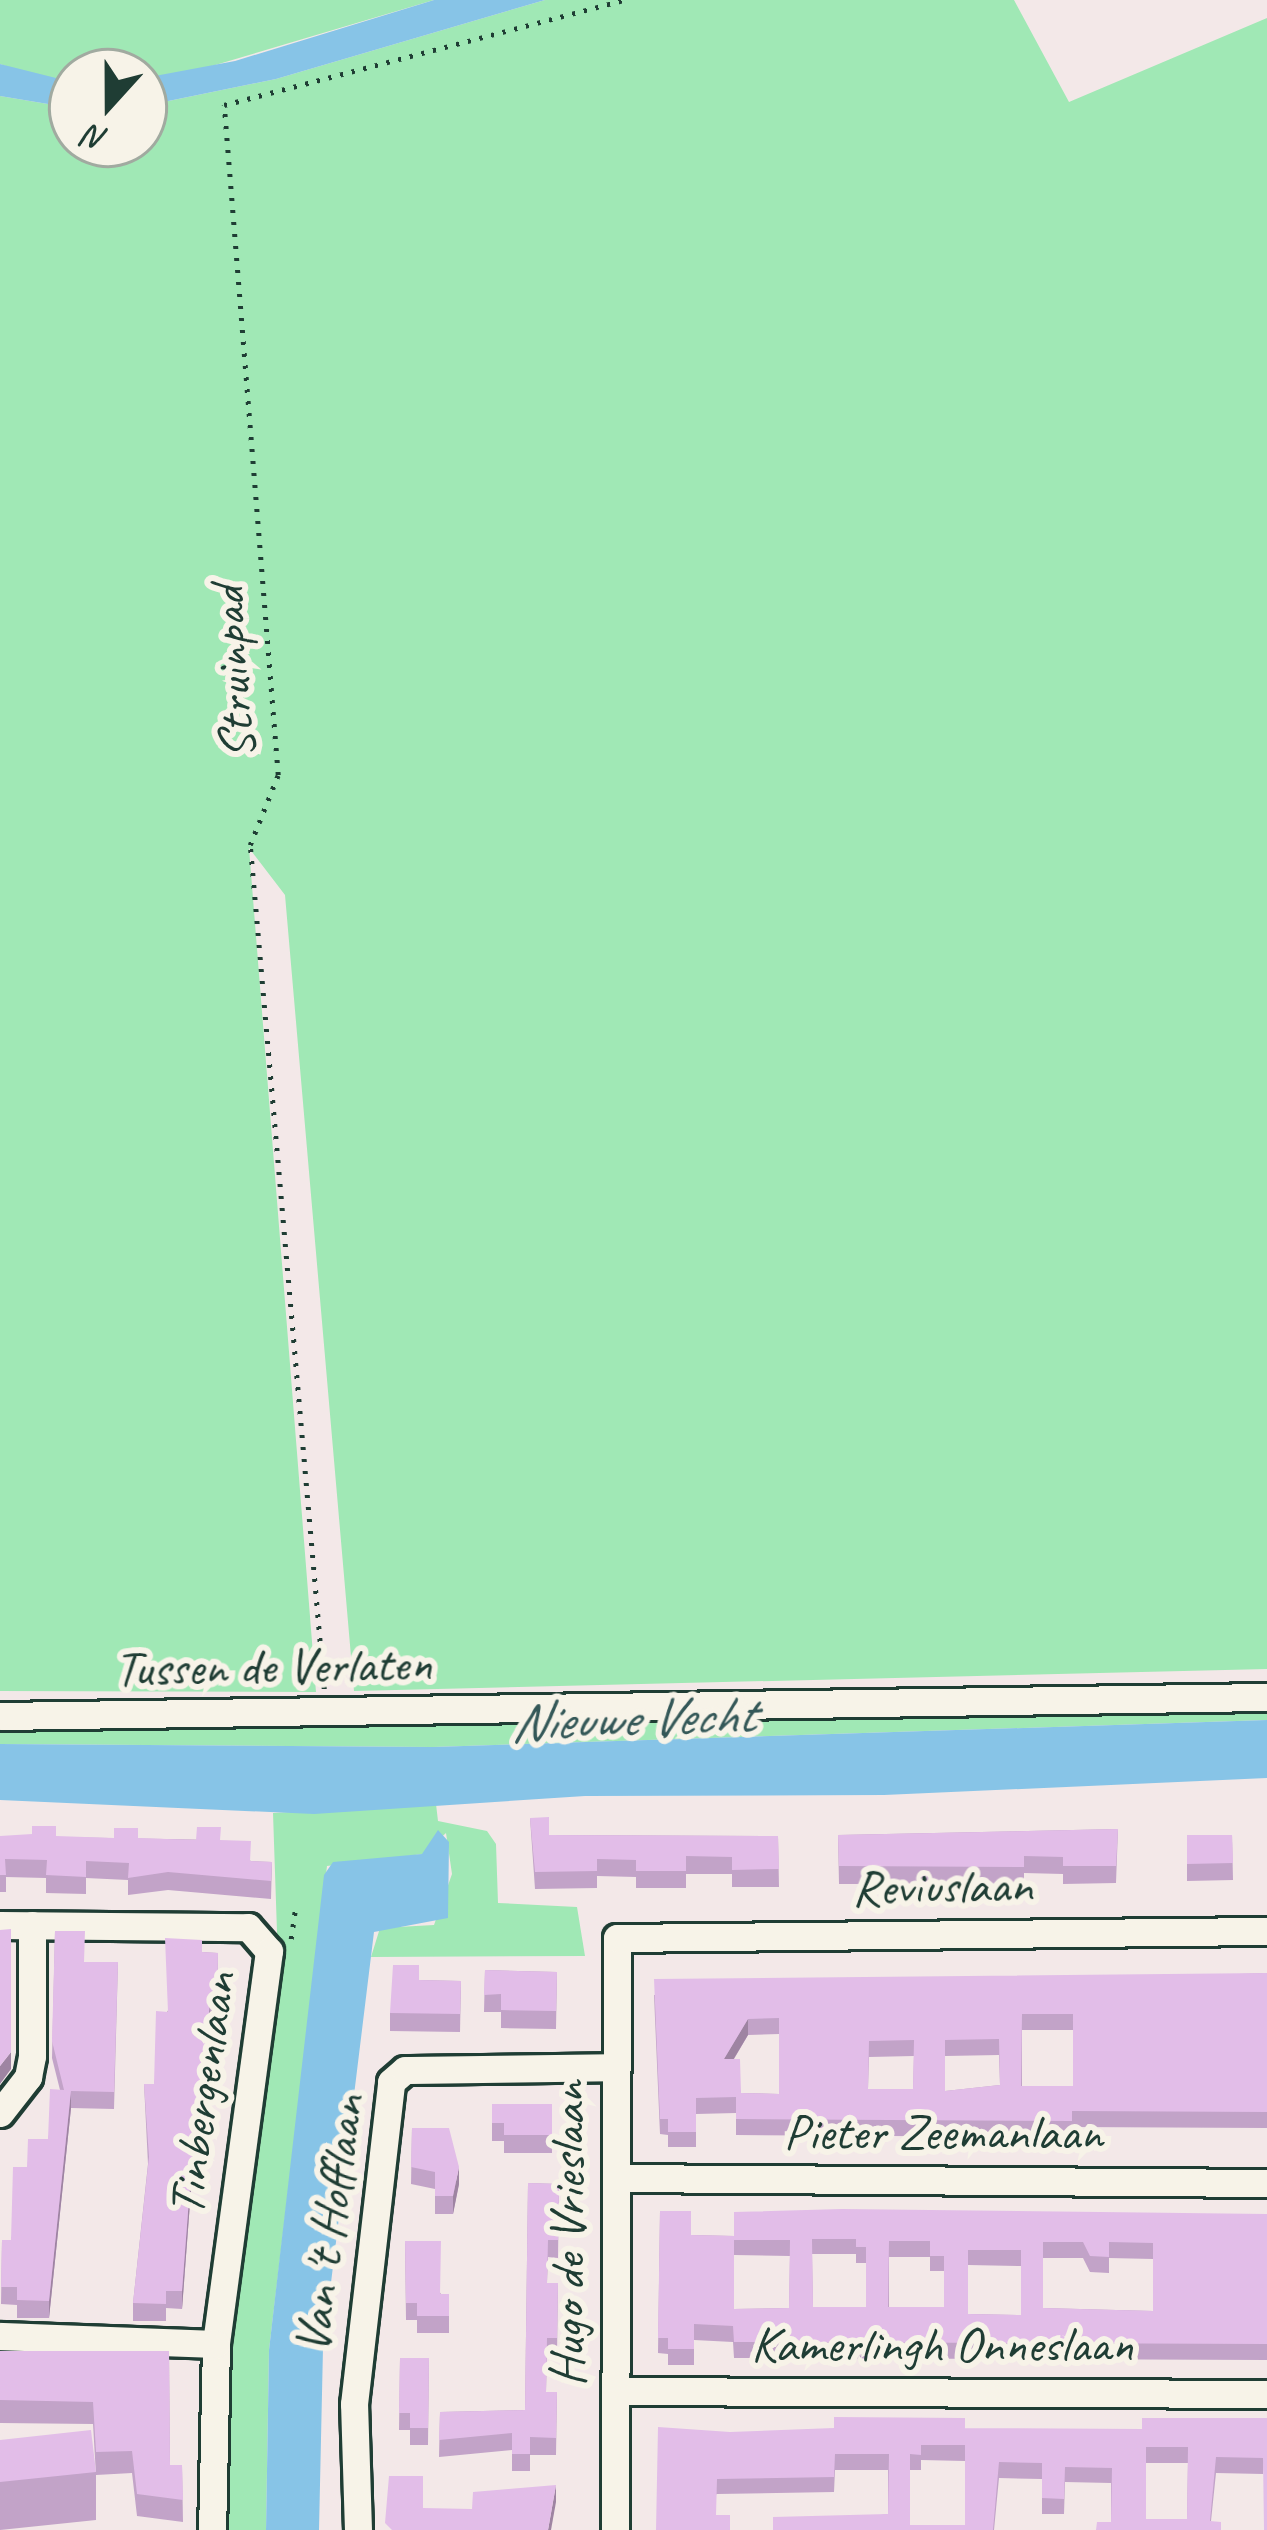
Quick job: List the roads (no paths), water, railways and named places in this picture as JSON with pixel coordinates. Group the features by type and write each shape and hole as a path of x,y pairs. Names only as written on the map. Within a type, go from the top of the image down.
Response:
{"street":[{"name":"Tussen de Verlaten","path":"0,1716 1267,1697"},
{"path":"0,2113 28,2077 32,2056 32,1924"},
{"name":"Tinbergenlaan","path":"0,1925 248,1927 269,1951 217,2344 212,2530"},
{"name":"Reviuslaan","path":"617,1937 1267,1931"},
{"name":"Hugo de Vrieslaan","path":"615,2530 617,1937"},
{"name":"Van 't Hofflaan","path":"358,2530 354,2404 391,2082 405,2070 614,2066"},
{"name":"Pieter Zeemanlaan","path":"618,2178 1267,2183"},
{"path":"0,2336 217,2344"},
{"name":"Kamerlingh Onneslaan","path":"616,2390 1267,2394"}],"water":[{"path":"434,0 545,0 276,79 168,101 168,74 235,61"},
{"path":"0,64 48,76 48,104 0,96"},
{"path":"1267,1720 1267,1778 884,1795 585,1796 314,1814 0,1800 0,1744 433,1747"},
{"path":"438,1830 449,1842 448,1918 374,1932 323,2348 319,2530 266,2530 269,2350 324,1875 333,1862 422,1854"}],"water label":[{"name":"Nieuwe Vecht","path":"632,1718"}]}
